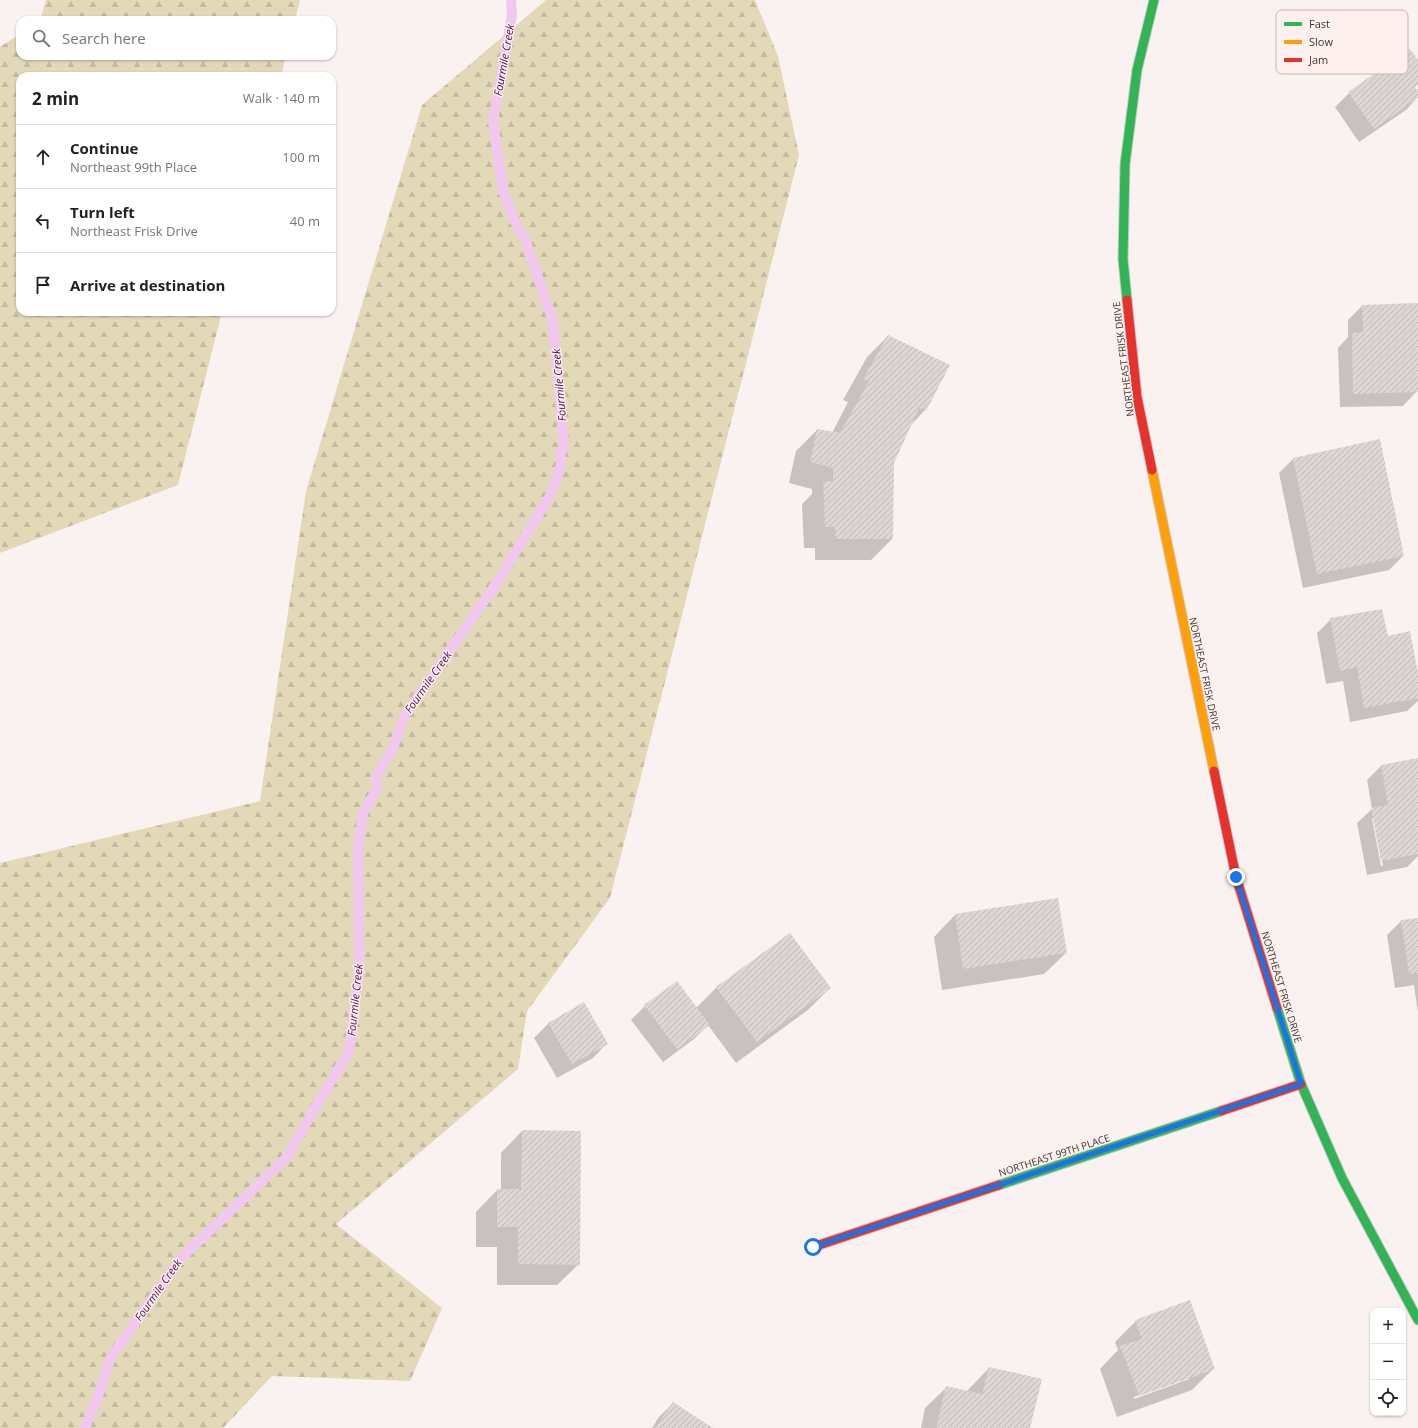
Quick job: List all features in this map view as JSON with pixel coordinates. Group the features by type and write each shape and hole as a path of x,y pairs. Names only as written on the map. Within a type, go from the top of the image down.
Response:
{"street":[{"name":"NORTHEAST FRISK DRIVE","path":"1154,0 1137,70 1125,164 1123,259 1137,397 1236,877 1301,1084 1342,1178 1418,1320"},
{"name":"NORTHEAST 99TH PLACE","path":"813,1247 1301,1084"}],"green space":[{"path":"46,0 300,0 296,16 41,16"},
{"path":"546,0 755,0 778,56 799,155 610,898 527,1011 518,1069 336,1224 442,1308 410,1381 272,1376 223,1428 0,1428 0,863 260,801 306,491 422,105"},
{"path":"16,37 16,60 285,60 282,72 16,72 16,316 221,316 178,485 0,553 0,47"}],"building":[{"path":"1410,49 1418,60 1418,82 1414,86 1418,91 1418,98 1374,129 1348,92 1374,74 1408,74 1408,50"},
{"path":"1418,303 1418,392 1353,394 1352,333 1363,332 1362,305"},
{"path":"888,335 950,365 926,411 919,408 894,463 893,539 836,539 835,527 825,527 823,482 833,481 833,468 810,462 817,429 840,433 869,381 863,379"},
{"path":"1380,439 1404,556 1317,574 1293,458"},
{"path":"1382,609 1388,636 1410,631 1418,673 1418,698 1364,708 1357,667 1340,671 1330,618"},
{"path":"1418,758 1418,854 1381,861 1371,808 1388,805 1381,765"},
{"path":"1058,898 1067,953 963,969 955,914"},
{"path":"1418,918 1418,973 1409,974 1401,920"},
{"path":"790,933 831,988 757,1042 716,987"},
{"path":"677,981 710,1025 677,1049 644,1005"},
{"path":"584,1002 608,1044 572,1064 548,1023"},
{"path":"522,1130 581,1131 580,1265 518,1264 518,1227 497,1227 497,1189 521,1189"},
{"path":"1190,1300 1215,1369 1139,1396 1120,1346 1142,1339 1135,1320"},
{"path":"989,1367 1042,1379 1030,1428 936,1428 946,1386 982,1394"},
{"path":"673,1402 713,1428 655,1428"}],"waterway":[{"name":"Fourmile Creek","path":"85,1428 98,1396 111,1357 180,1259 285,1159 349,1051 359,972 358,849 363,813 377,789 376,776 392,750 405,715 498,581 551,494 561,465 560,455 564,446 553,322 525,239 516,224 503,191 493,121 512,15 511,0"}],"traffic: fast":[{"path":"1127,300 1123,259 1125,164 1137,70 1154,0"},
{"path":"1277,1008 1301,1084 1342,1178 1418,1320"},
{"path":"999,1185 1221,1111"}],"traffic: slow":[{"path":"1152,470 1214,771"}],"traffic: jam":[{"path":"1127,300 1137,397 1152,470"},
{"path":"1214,771 1236,877 1277,1008"},
{"path":"1221,1111 1301,1084"},
{"path":"813,1247 999,1185"}],"route":[{"path":"813,1247 1301,1084 1236,877"}]}
